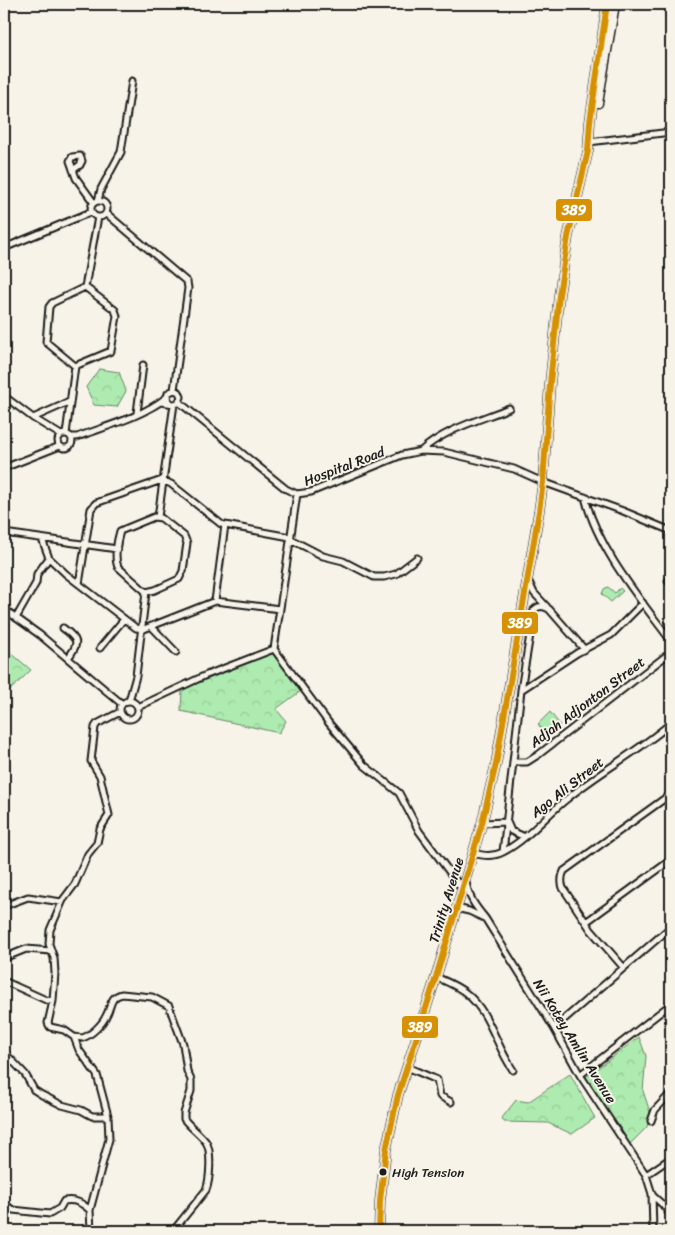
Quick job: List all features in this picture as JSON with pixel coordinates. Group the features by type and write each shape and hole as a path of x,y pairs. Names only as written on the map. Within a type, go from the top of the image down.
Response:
{"street":[{"name":"Trinity Avenue","path":"379,1231 380,1202 386,1150 398,1095 482,823 496,764 544,482 550,383 560,290 568,237 589,142 607,4"},
{"name":"Trinity Avenue","path":"591,129 597,112 615,4"},
{"path":"91,212 91,207 96,202 121,152 132,81"},
{"path":"589,142 671,132"},
{"path":"73,170 76,178 96,202"},
{"path":"96,202 103,201 106,204 107,214"},
{"path":"91,212 94,216 98,217 103,217 107,214"},
{"path":"4,248 91,212"},
{"path":"107,214 187,282 188,288 174,390 170,391 174,401 158,517"},
{"path":"85,287 98,217"},
{"path":"75,366 46,342 49,307 52,303 85,287"},
{"path":"75,366 111,351 117,316 115,310 85,287"},
{"path":"137,413 143,365"},
{"path":"59,444 68,448 70,402 75,366"},
{"name":"Hospital Road","path":"174,390 181,394 174,401 184,406 286,489 297,494 311,492 402,455 421,451 444,452 467,456 514,469 671,531"},
{"path":"4,396 33,418 68,437"},
{"path":"4,468 52,448 68,437 77,436 161,402 174,401"},
{"path":"33,418 70,402"},
{"path":"421,451 432,440 509,408"},
{"path":"79,584 84,545 93,505 162,480 171,484 221,524 290,538 323,556 343,560 374,577 396,574 417,558"},
{"path":"297,494 274,648 328,722 364,765 399,793 419,831 462,889"},
{"path":"586,497 593,523 614,560 671,641"},
{"path":"158,517 186,539 183,571 179,579 146,592 116,564 119,534 123,529 158,517"},
{"path":"215,601 225,525"},
{"path":"4,533 117,548"},
{"path":"42,539 49,558 79,584 140,630 152,627 215,601 280,609"},
{"path":"16,618 36,583 37,574 49,558"},
{"path":"503,852 514,762 513,752 520,690 536,608 534,593 528,580"},
{"path":"129,701 136,676 146,592"},
{"path":"534,593 584,648"},
{"path":"520,690 584,648 611,635 643,603"},
{"path":"536,608 544,606 549,609"},
{"path":"4,609 68,658 122,704"},
{"path":"100,648 124,619"},
{"path":"152,627 176,652"},
{"path":"63,628 77,641 75,648 68,658"},
{"path":"138,707 204,676 274,648"},
{"name":"Adjah Adjonton Street","path":"514,762 527,762 671,652"},
{"path":"122,704 129,701 135,703 138,707"},
{"path":"122,704 120,712 123,717 132,718 136,715 138,707"},
{"path":"120,712 94,727 91,761 100,776 109,815 100,829 97,843 88,854 75,884 62,902 50,930 48,944 55,961 53,1001 48,1023 50,1027 64,1030 74,1037 82,1038 92,1032 106,1017 112,999 117,995 152,997 169,1006 183,1044 187,1071 191,1080 191,1091 184,1119 205,1142 209,1154 209,1184 173,1231"},
{"name":"Ago Ali Street","path":"473,853 494,856 503,852 525,837 568,798 671,723"},
{"path":"624,968 586,922 561,883 562,876 564,871 671,794"},
{"path":"482,823 507,822"},
{"path":"507,822 511,831 525,837"},
{"path":"586,922 671,860"},
{"name":"Nii Kotey Amlin Avenue","path":"465,878 468,895 485,918 554,1028 580,1075 646,1176 652,1194"},
{"path":"4,906 28,897 62,902"},
{"path":"456,908 485,918"},
{"path":"554,1028 671,927"},
{"path":"4,958 26,948 51,951"},
{"path":"436,977 462,990 473,999 485,1015 513,1070"},
{"path":"4,981 46,1000 53,1001"},
{"path":"580,1075 671,1006"},
{"path":"74,1037 79,1050 99,1080 108,1116 109,1139 90,1210 91,1230 115,1231"},
{"path":"4,1052 24,1074 34,1090 42,1095 92,1116 108,1116"},
{"path":"407,1067 437,1080 440,1096 451,1102"},
{"path":"651,1121 655,1110 671,1093"},
{"path":"646,1176 671,1158"},
{"path":"652,1194 671,1216"},
{"path":"652,1194 653,1231"},
{"path":"4,1204 13,1210 50,1214 60,1208 64,1201 67,1201 81,1203 90,1210"}],"green space":[{"path":"99,369 119,372 126,391 117,407 94,405 86,387"},
{"path":"608,587 615,593 620,588 623,591 611,602 602,594 604,589"},
{"path":"4,647 31,670 4,696"},
{"path":"273,651 301,691 276,709 286,721 279,733 181,711 182,690"},
{"path":"550,712 560,725 546,735 538,724"},
{"path":"639,1037 646,1056 643,1091 650,1112 647,1127 630,1144 586,1077"},
{"path":"570,1074 595,1118 572,1134 548,1123 504,1122 502,1118 516,1100 528,1102"}],"transit line":[{"name":"389","path":"379,1231 380,1201 386,1150 398,1095 482,823 496,764 539,511 559,295 568,237 588,151 590,122 607,4"}],"place":[{"name":"High Tension","path":"383,1172"}]}
